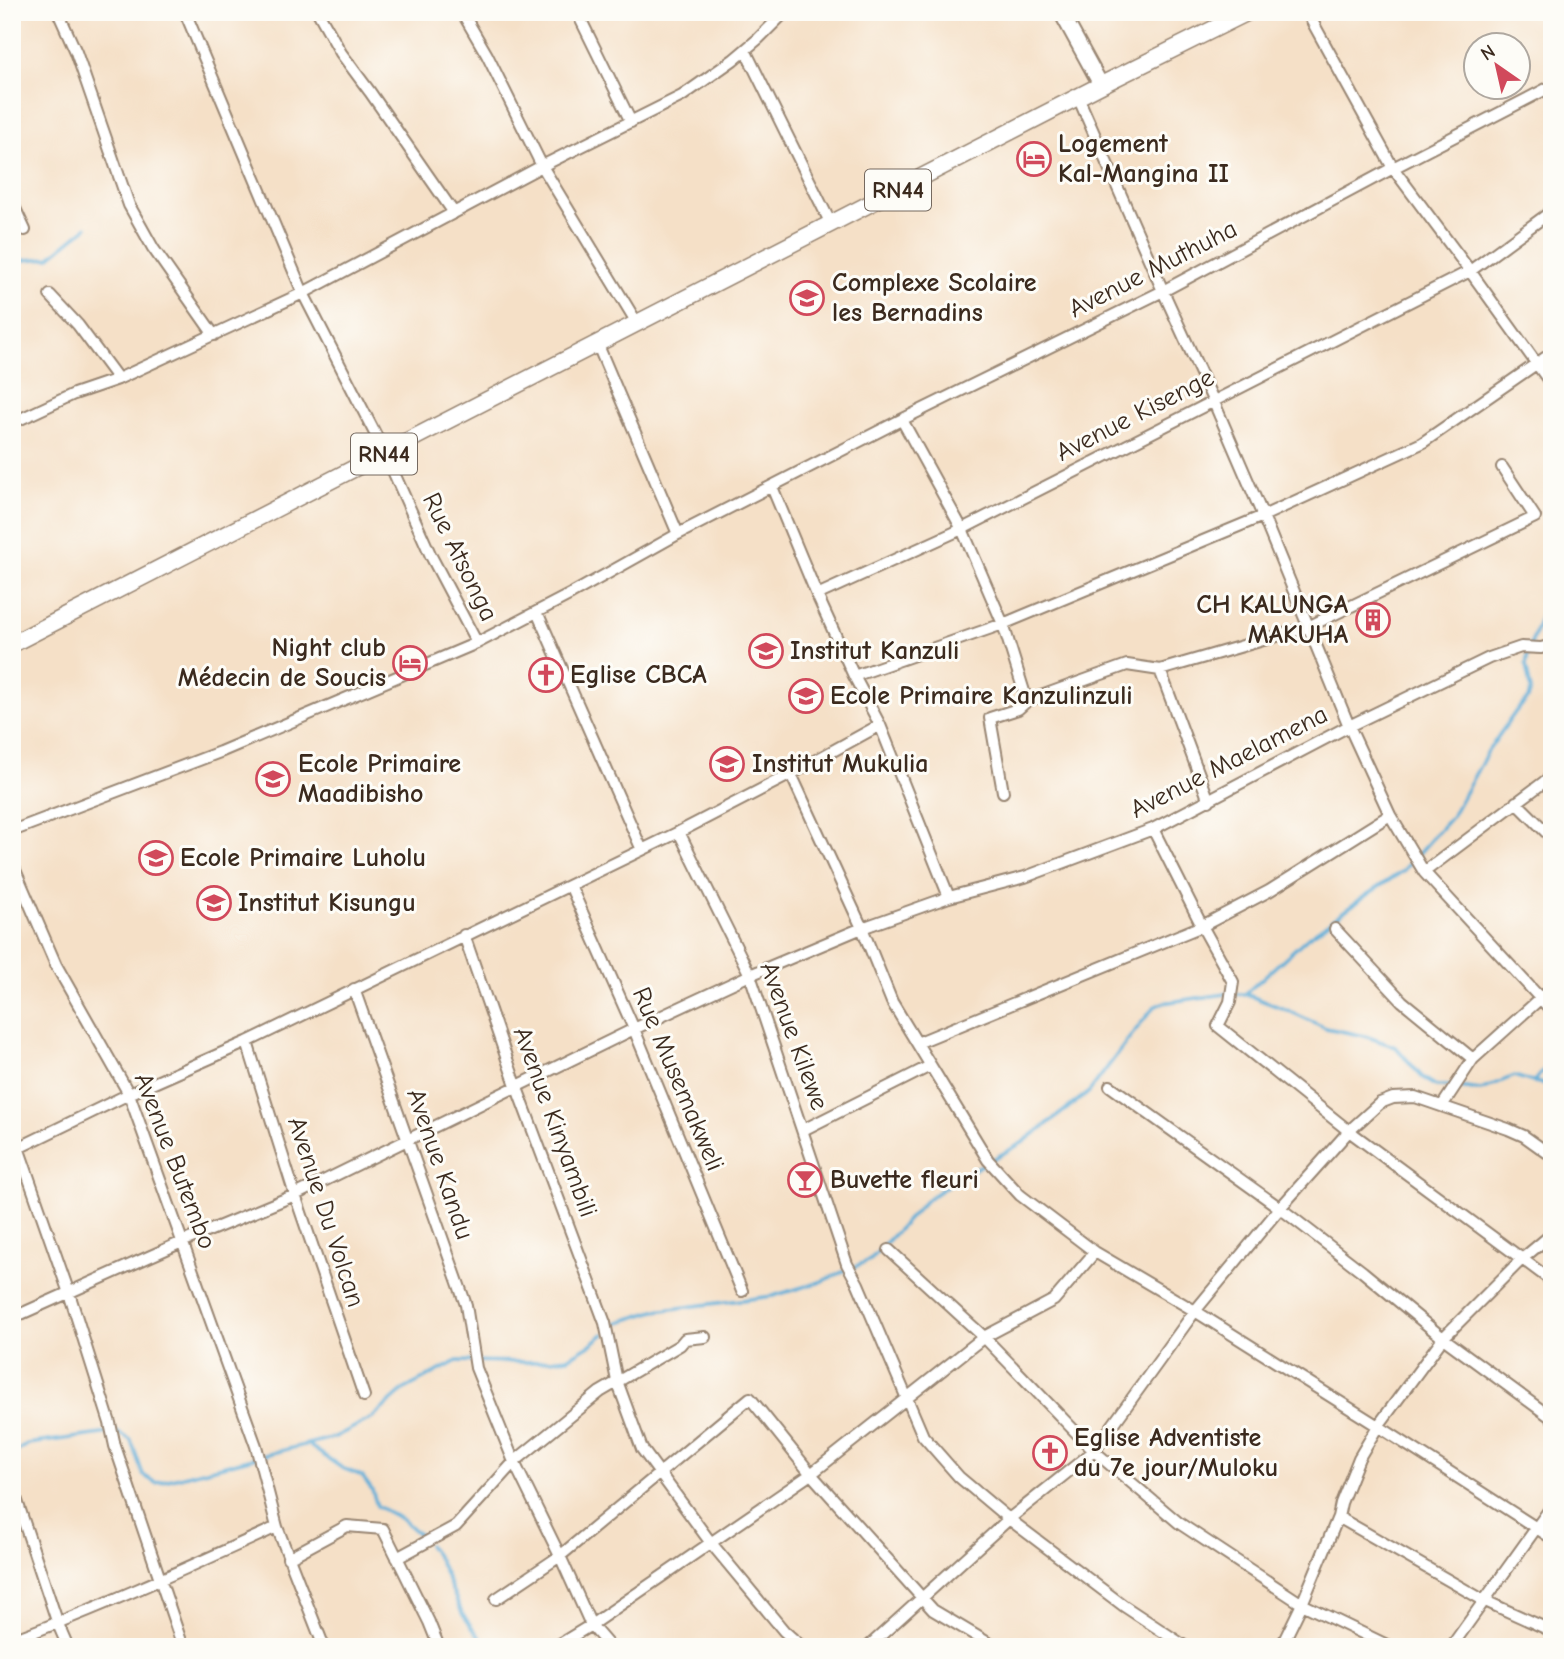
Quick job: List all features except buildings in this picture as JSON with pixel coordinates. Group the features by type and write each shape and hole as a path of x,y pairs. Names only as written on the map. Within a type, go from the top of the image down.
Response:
{"main road":[{"name":"RN44","path":"12,644 1248,12"}],"street":[{"path":"58,12 76,52 129,205 153,248 214,335"},
{"name":"Rue Atsonga","path":"185,12 303,293 385,453 431,556 477,643"},
{"path":"318,12 341,53 454,213"},
{"path":"462,12 487,55 542,166 637,323"},
{"path":"577,12 631,121"},
{"path":"14,419 118,379 303,293 542,166 682,96 745,50 785,12"},
{"path":"1061,12 1101,85"},
{"path":"1307,12 1394,168 1552,385"},
{"path":"745,50 831,224"},
{"name":"Avenue Muthuha","path":"12,831 220,752 477,643 678,534 1163,291 1552,86"},
{"path":"1079,97 1213,400 1349,726 1390,815 1418,863 1552,1011"},
{"path":"12,202 25,230"},
{"name":"Avenue Kisenge","path":"817,595 962,529 1470,271 1552,211"},
{"path":"50,295 78,325 118,379"},
{"path":"597,343 678,534"},
{"path":"854,676 1003,624 1263,516 1422,443 1552,353"},
{"path":"902,420 962,529 1003,624 1027,701"},
{"path":"1003,792 990,718 1018,709 1027,701 1127,665 1160,670 1308,628 1535,517 1502,467"},
{"path":"12,1318 295,1195 750,975 862,928 949,897 880,725 817,595 772,487"},
{"path":"537,612 642,850"},
{"name":"Avenue Maelamena","path":"949,897 1026,877 1153,829 1349,726 1489,658 1521,647 1546,646"},
{"path":"1160,670 1209,801"},
{"path":"16,1149 129,1094 247,1042 679,832 880,725"},
{"path":"792,774 862,928 892,1002 989,1162 1020,1195 1095,1252 1195,1311 1552,1538"},
{"path":"1418,863 1516,802 1552,776"},
{"path":"1516,802 1552,838"},
{"path":"917,1043 1202,926 1269,891 1390,815"},
{"path":"1153,829 1233,982 1230,1002 1218,1026 1349,1131 1552,1281"},
{"name":"Avenue Kilewe","path":"679,832 750,975 847,1264 923,1436 959,1477 1009,1519 1124,1606 1186,1647"},
{"name":"Avenue Butembo","path":"12,863 56,965 129,1094 256,1447 277,1527 324,1647"},
{"name":"Rue Musemakweli","path":"570,885 634,1029 742,1291"},
{"path":"1335,929 1402,1001 1473,1059"},
{"name":"Avenue Kinyambili","path":"464,935 517,1087 605,1323 617,1381 642,1449 711,1543 784,1630 802,1647"},
{"path":"1442,1105 1473,1059 1552,988"},
{"name":"Avenue Kandu","path":"354,989 466,1305 475,1362 514,1462 591,1625 610,1647"},
{"name":"Avenue Du Volcan","path":"247,1042 295,1195 364,1396"},
{"path":"803,1130 930,1066"},
{"path":"1110,1086 1280,1208 1443,1338 1552,1418"},
{"path":"868,1647 1009,1519 1094,1451 1195,1311 1280,1208 1349,1131 1380,1104 1393,1098 1415,1097 1442,1105 1524,1136 1552,1156"},
{"path":"12,1130 16,1149 69,1293 115,1446 183,1647"},
{"path":"1282,1647 1338,1517 1340,1503 1359,1458 1378,1426 1443,1338 1522,1259 1552,1234"},
{"path":"889,1250 984,1337 1094,1451 1179,1523 1302,1604 1391,1647"},
{"path":"555,1647 811,1474 984,1337 1054,1300 1095,1252"},
{"path":"397,1558 456,1526 514,1462 600,1392 680,1345 685,1339 705,1337"},
{"path":"496,1599 560,1556 750,1398 811,1474 933,1611 995,1647"},
{"path":"12,1486 68,1647"},
{"path":"1451,1647 1552,1507"},
{"path":"1338,1517 1483,1600 1552,1631"},
{"path":"288,1558 347,1526 383,1529 439,1647"},
{"path":"12,1640 58,1624 277,1527"}],"waterway":[{"path":"12,264 49,258 87,227"},
{"path":"1245,994 1307,938 1403,871 1452,816 1488,751 1516,711 1528,699 1531,690 1526,666 1528,653 1552,584"},
{"path":"610,1329 616,1323 655,1311 773,1296 820,1282 870,1260 925,1201 955,1180 1022,1143 1089,1092 1154,1007 1162,1003 1245,994 1326,1028 1365,1036 1396,1047 1422,1077 1436,1086 1481,1090 1514,1076 1552,1085"},
{"path":"1533,1082 1552,1061"},
{"path":"12,1455 27,1444 117,1432 131,1440 143,1475 156,1483 335,1437 372,1418 405,1389 457,1361 532,1362 568,1358 604,1334"},
{"path":"307,1444 342,1468 362,1476 372,1490 377,1506 403,1520 424,1539"},
{"path":"428,1545 439,1560 463,1615 487,1647"}],"place":[{"name":"Logement Kal-Mangina II","path":"1034,159"},
{"name":"Complexe Scolaire les Bernadins","path":"807,298"},
{"name":"CH KALUNGA MAKUHA","path":"1373,620"},
{"name":"Institut Kanzuli","path":"766,651"},
{"name":"Night club Médecin de Soucis","path":"410,663"},
{"name":"Eglise CBCA","path":"546,675"},
{"name":"Ecole Primaire Kanzulinzuli","path":"806,696"},
{"name":"Institut Mukulia","path":"727,764"},
{"name":"Ecole Primaire Maadibisho","path":"273,779"},
{"name":"Ecole Primaire Luholu","path":"156,858"},
{"name":"Institut Kisungu","path":"214,903"},
{"name":"Buvette fleuri","path":"805,1180"},
{"name":"Eglise Adventiste du 7e jour/Muloku","path":"1050,1453"}]}
